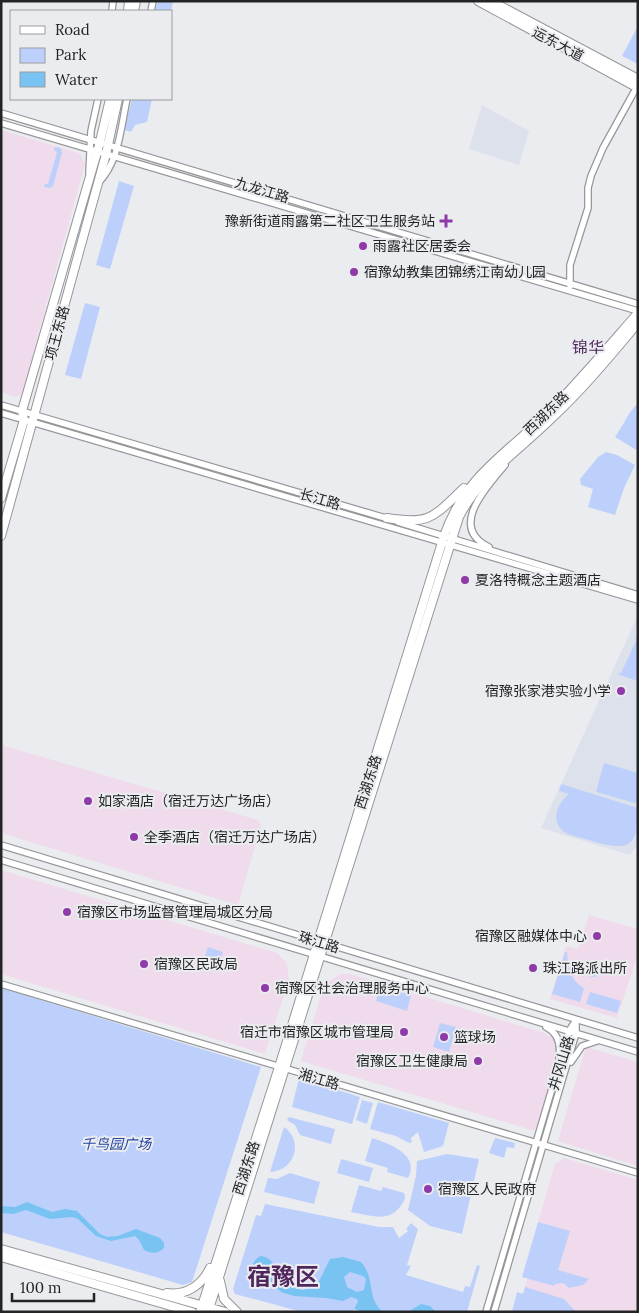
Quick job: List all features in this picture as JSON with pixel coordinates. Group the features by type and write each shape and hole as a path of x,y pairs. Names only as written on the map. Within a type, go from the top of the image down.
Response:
{"main road":[{"name":"运东大道","path":"478,1 636,90"},
{"name":"运东大道","path":"491,1 638,78"},
{"path":"107,128 110,100"},
{"path":"107,128 118,100"},
{"name":"项王东路","path":"1,536 98,183 110,155 107,128"},
{"name":"项王东路","path":"1,498 88,178 93,150 108,144"},
{"name":"西湖东路","path":"205,1309 223,1264 282,1068 460,498 500,455 550,411 638,312"},
{"name":"西湖东路","path":"447,540 470,498 516,450 556,415 638,323"},
{"path":"387,518 414,522 429,518 441,510 500,455"},
{"name":"西湖东路","path":"205,1309 221,1244 282,1068"},
{"path":"144,1289 172,1294 193,1288 207,1275 221,1244"},
{"path":"1,1249 144,1289 205,1309 224,1312"},
{"path":"1,1257 192,1312"},
{"path":"223,1264 220,1292 227,1304 237,1312"},
{"path":"132,1294 173,1312"}],"street":[{"path":"568,291 570,264 588,208 588,188 591,176 603,148 636,90"},
{"path":"93,150 91,139 98,100"},
{"path":"108,144 127,100"},
{"name":"九龙江路","path":"1,113 638,304"},
{"name":"九龙江路","path":"1,123 638,312"},
{"name":"长江路","path":"1,405 23,416"},
{"name":"长江路","path":"1,413 23,416 447,540 638,600"},
{"name":"长江路","path":"33,419 387,518 447,540 512,557 638,595"},
{"path":"512,557 479,541 471,524 476,503 516,450"},
{"name":"珠江路","path":"1,845 638,1038"},
{"name":"珠江路","path":"1,860 638,1052"},
{"name":"湘江路","path":"1,984 638,1173"},
{"name":"井冈山路","path":"494,1312 576,1020"},
{"path":"535,1021 550,1029 560,1043 557,1086"},
{"path":"557,1086 577,1051 588,1042 603,1041"},
{"name":"井冈山路","path":"486,1312 540,1144"}],"shaded area":[{"path":"482,105 529,131 519,165 469,149"},
{"path":"1,130 80,154 85,164 22,394 16,397 1,392"},
{"name":"宿豫张家港实验小学","path":"638,615 638,844 630,855 541,828"},
{"path":"1,745 258,820 261,826 238,905 1,833"},
{"path":"1,870 277,953 287,963 289,980 265,1054 1,974"},
{"path":"589,915 638,929 638,953 617,1018 550,999 566,946 578,949"},
{"path":"340,974 350,974 544,1033 552,1038 558,1046 559,1054 535,1131 301,1061 324,985"},
{"path":"586,1047 638,1062 638,1166 558,1141"},
{"path":"564,1158 638,1180 638,1312 518,1312 543,1224 538,1222 555,1164"}],"green space":[{"path":"158,1 173,1 171,10 155,10"},
{"path":"638,26 638,64 622,56"},
{"path":"132,100 152,100 147,122 135,125 131,132 125,130"},
{"path":"55,147 61,148 62,153 53,186 49,188 44,187 45,184 48,184 57,152 54,150"},
{"path":"119,181 134,186 110,269 96,265"},
{"path":"85,303 100,307 81,379 65,375"},
{"path":"638,404 638,451 615,437 632,409"},
{"path":"606,452 617,455 635,465 624,488 615,515 588,507 593,489 581,485 580,479 598,457"},
{"path":"638,637 638,681 617,674 621,673 637,639 634,638"},
{"path":"604,763 638,773 638,804 596,792"},
{"path":"561,784 638,808 636,831 629,843 623,846 605,844 572,836 561,829 556,819 558,808 569,794 559,791"},
{"path":"208,947 223,952 217,970 202,965"},
{"path":"565,952 567,952 569,968 573,977 584,988 580,1002 552,994"},
{"path":"593,961 601,969 593,977 585,969"},
{"path":"381,986 411,995 407,1011 376,1001"},
{"name":"千鸟园广场","path":"1,988 261,1067 192,1282 183,1285 1,1232"},
{"path":"590,992 621,1001 617,1013 586,1004"},
{"name":"篮球场","path":"440,1023 456,1027 449,1052 433,1047"},
{"path":"299,1078 360,1097 352,1124 292,1107"},
{"path":"362,1100 373,1103 367,1124 356,1120"},
{"path":"378,1102 449,1123 443,1146 424,1152 418,1132 411,1138 412,1142 409,1143 396,1136 370,1129"},
{"path":"289,1117 335,1129 331,1144 300,1135 295,1125 287,1120"},
{"path":"284,1127 294,1140 294,1154 286,1167 270,1172"},
{"path":"372,1138 386,1143 406,1156 410,1162 411,1170 408,1178 387,1172 388,1168 365,1161"},
{"path":"495,1138 515,1143 514,1148 507,1147 504,1158 489,1153"},
{"path":"447,1154 479,1159 462,1234 430,1226 408,1210 416,1176 417,1161"},
{"path":"341,1159 373,1168 369,1182 337,1173"},
{"path":"290,1173 320,1182 314,1204 264,1192 268,1178 277,1179"},
{"path":"359,1185 381,1191 383,1187 404,1193 405,1198 397,1210 386,1216 379,1217 351,1212"},
{"path":"265,1204 379,1227 393,1227 399,1238 408,1231 406,1229 411,1223 418,1229 407,1265 411,1266 406,1275 463,1292 465,1286 470,1287 477,1265 480,1266 467,1312 363,1312 354,1309 353,1312 302,1312 235,1294 233,1289 256,1215 261,1216"},
{"path":"538,1222 570,1231 558,1270 589,1279 583,1285 569,1288 563,1283 555,1284 554,1286 522,1277"},
{"path":"525,1287 564,1299 576,1312 512,1312 517,1292 523,1294"}],"water":[{"path":"27,1202 52,1212 65,1209 77,1211 100,1234 107,1237 118,1236 136,1229 160,1238 164,1243 164,1248 152,1253 144,1250 135,1236 111,1241 96,1236 78,1219 72,1217 50,1219 26,1210 13,1214 1,1213 1,1206 15,1207"},
{"path":"261,1256 272,1261 287,1283 303,1290 317,1285 330,1259 343,1257 361,1262 366,1268 374,1301 383,1312 363,1312 354,1309 358,1302 357,1299 351,1297 343,1301 294,1296 281,1292 267,1278 254,1276 253,1265 256,1259","holes":["350,1272 363,1276 366,1279 364,1290 357,1292 347,1287 344,1277"]},
{"path":"421,1304 430,1306 436,1312 408,1312"}],"place":[{"name":"豫新街道雨露第二社区卫生服务站","path":"446,221"},
{"name":"雨露社区居委会","path":"363,246"},
{"name":"宿豫幼教集团锦绣江南幼儿园","path":"354,272"},
{"name":"夏洛特概念主题酒店","path":"465,580"},
{"name":"宿豫张家港实验小学","path":"621,691"},
{"name":"如家酒店（宿迁万达广场店）","path":"88,801"},
{"name":"全季酒店（宿迁万达广场店）","path":"134,837"},
{"name":"宿豫区市场监督管理局城区分局","path":"67,912"},
{"name":"宿豫区融媒体中心","path":"597,936"},
{"name":"宿豫区民政局","path":"144,964"},
{"name":"珠江路派出所","path":"533,968"},
{"name":"宿豫区社会治理服务中心","path":"265,988"},
{"name":"宿迁市宿豫区城市管理局","path":"404,1032"},
{"name":"篮球场","path":"444,1037"},
{"name":"宿豫区卫生健康局","path":"478,1061"},
{"name":"宿豫区人民政府","path":"428,1189"}],"district":[{"name":"锦华","path":"588,347"},
{"name":"宿豫区","path":"283,1276"}]}
